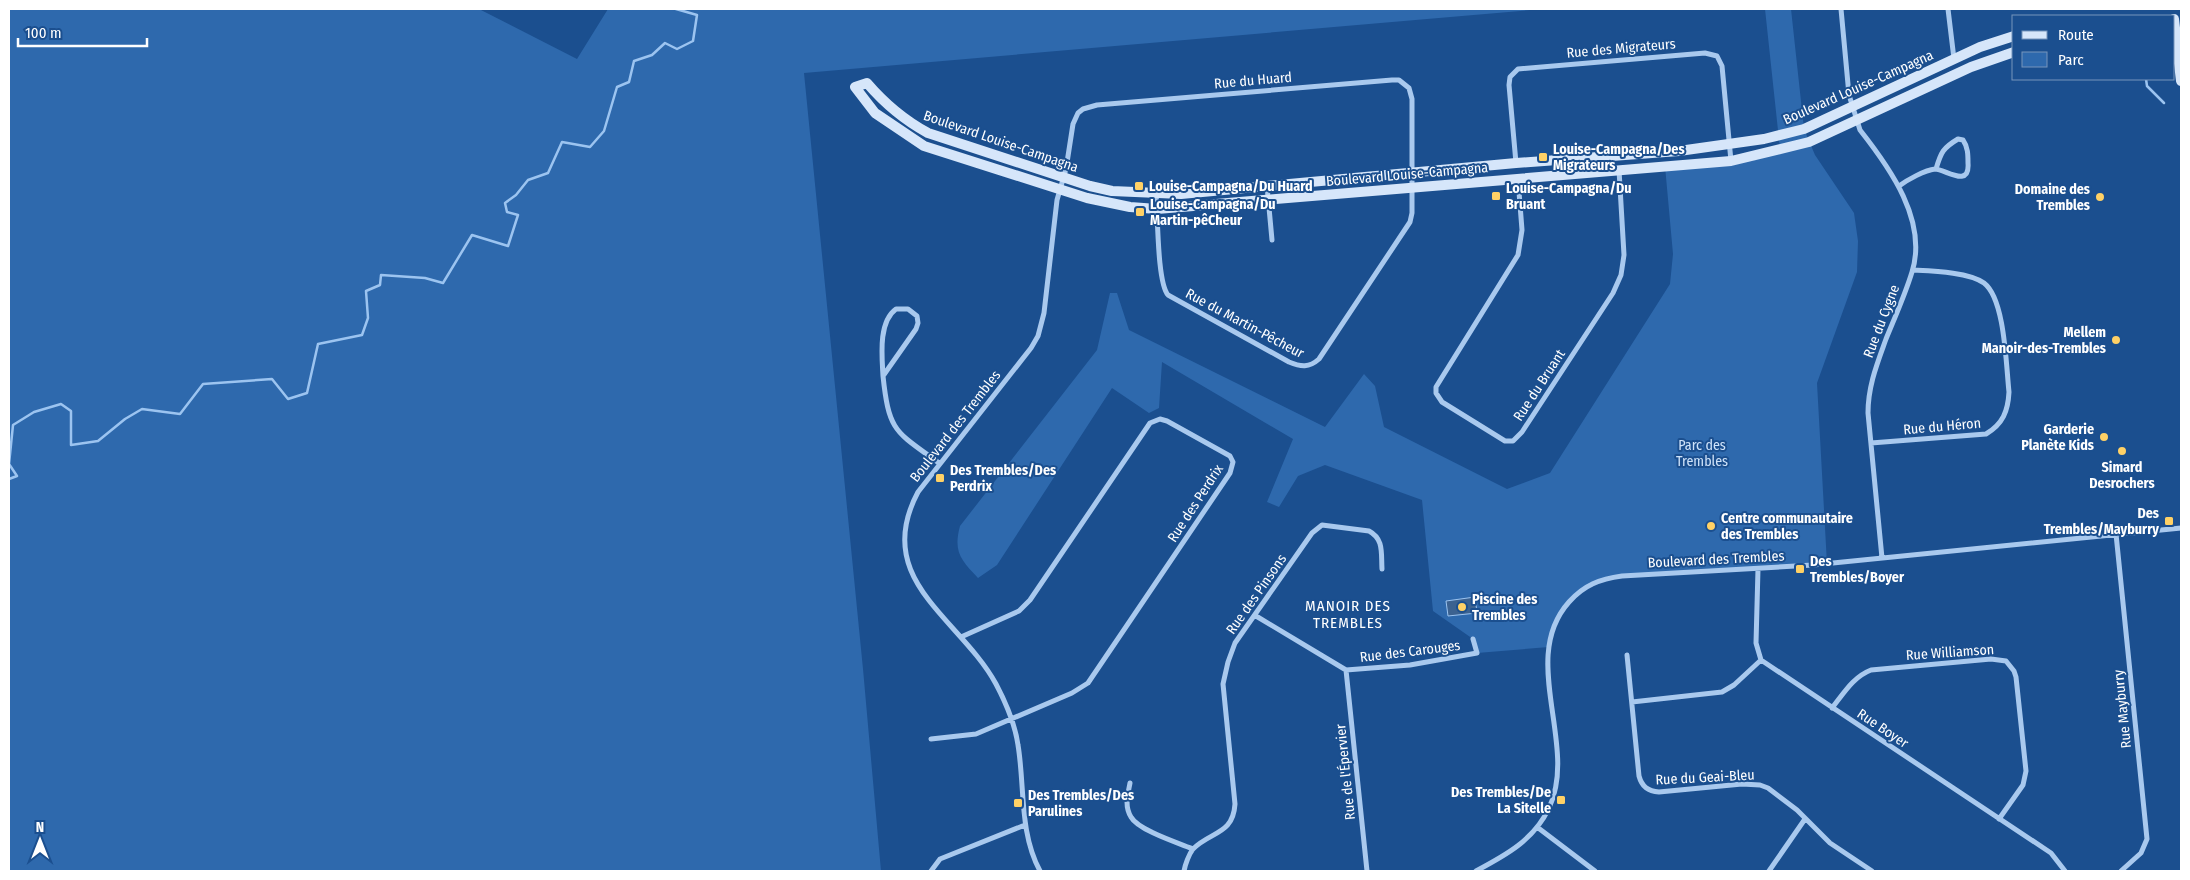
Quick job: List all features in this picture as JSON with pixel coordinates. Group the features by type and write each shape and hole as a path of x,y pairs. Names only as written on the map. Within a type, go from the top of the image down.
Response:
{"street":[{"name":"Rue du Cygne","path":"1841,9 1849,95 1856,121 1860,130 1899,186 1912,218 1915,235 1913,270 1868,393 1868,413 1882,558"},
{"path":"1948,9 1954,59"},
{"path":"2176,22 2181,81"},
{"name":"Boulevard Louise-Campagna","path":"2012,37 1980,46 1852,108 1804,129 1779,137 1730,145 1617,156 1516,163 1189,193 1156,194 1112,191 1064,177 928,133 913,125 885,104 867,83 855,87 875,114 924,146 1107,203 1157,209 1731,161 1809,142 1971,67 2012,53"},
{"name":"Rue des Migrateurs","path":"1516,163 1509,85 1513,72 1524,68 1712,53 1717,56 1722,66 1731,161"},
{"name":"Rue du Huard","path":"1064,177 1075,118 1083,109 1089,106 1392,80 1405,84 1411,93 1411,174"},
{"path":"1899,186 1909,179 1936,169 1959,176 1965,174 1969,169 1967,150 1963,140 1958,139 1947,145 1941,153 1936,169"},
{"path":"1617,156 1618,170"},
{"path":"1516,163 1518,179"},
{"name":"Rue du Bruant","path":"1518,179 1522,230 1522,240 1518,255 1436,387 1436,393 1442,402 1505,441 1514,441 1522,432 1618,284 1624,255 1618,170"},
{"name":"Rue du Martin-Pêcheur","path":"1156,194 1161,277 1168,295 1289,362 1308,366 1319,359 1410,222 1412,213 1411,174"},
{"name":"Boulevard des Trembles","path":"1040,871 1031,852 1025,825 1020,761 1011,718 989,672 918,587 909,568 905,548 906,526 912,503 939,463 1031,348 1038,336 1044,313 1057,200 1064,177"},
{"path":"1267,186 1272,240"},
{"name":"Rue du Héron","path":"1871,443 1986,434 1995,429 2004,418 2008,406 2009,392 1999,306 1993,292 1983,282 1971,277 1913,270"},
{"path":"883,376 916,329 918,323 917,316 908,309 896,309 887,317 882,354 883,376 888,413 896,430 939,463"},
{"name":"Rue des Perdrix","path":"961,637 1019,611 1030,600 1150,423 1160,419 1167,421 1230,456 1233,462 1230,473 1088,683 1072,693 1011,718"},
{"name":"Rue des Pinsons","path":"1193,849 1223,830 1233,818 1235,804 1223,684 1232,649 1312,533 1322,525 1369,532 1375,535 1379,538 1382,569"},
{"name":"Boulevard des Trembles","path":"1476,871 1512,851 1538,827 1550,806 1557,778 1548,660 1551,636 1564,607 1584,588 1599,580 1882,558 2181,528"},
{"name":"Rue Mayburry","path":"2116,534 2147,839 2141,853 2121,871"},
{"path":"1632,702 1722,692 1734,685 1761,660 1756,643 1758,569"},
{"name":"Rue des Carouges","path":"1256,616 1346,670 1410,665 1477,653 1473,639"},
{"name":"Rue du Geai-Bleu","path":"1627,655 1639,776 1641,783 1646,788 1651,792 1659,792 1742,784 1760,785 1779,796 1830,843 1872,871"},
{"name":"Rue Williamson","path":"1832,708 1854,680 1862,673 1871,670 1991,659 2006,661 2014,671 2016,678 2026,771 2023,785 1999,819"},
{"name":"Rue Boyer","path":"1761,660 2051,853 2065,871"},
{"name":"Rue de l'Épervier","path":"1346,670 1367,871"},
{"path":"932,739 976,734 1011,718"},
{"path":"1130,783 1127,806 1131,819 1143,827 1193,849 1184,871"},
{"path":"1769,871 1805,819"},
{"path":"931,871 940,859 1025,825"},
{"path":"1538,827 1595,871"}],"green space":[{"path":"9,9 479,9 577,59 608,9 1542,9 804,73 881,871 9,871"},
{"name":"Parc des Trembles","path":"1765,9 1791,9 1804,129 1815,155 1854,213 1858,241 1857,272 1817,383 1827,564 1622,576 1589,585 1559,615 1549,647 1477,653 1473,639 1433,611 1422,500 1325,465 1298,476 1279,507 1267,502 1293,439 1162,362 1159,408 1149,413 1112,388 997,565 978,578 967,566 958,549 957,543 960,526 1097,350 1110,293 1117,293 1129,330 1325,427 1364,374 1375,386 1384,427 1507,489 1550,473 1670,284 1673,254 1665,166 1780,149"}],"shaded area":[{"name":"Piscine des Trembles","path":"1475,597 1477,613 1448,616 1446,601"}],"waterway":[{"path":"9,479 17,476 9,464 13,425 34,412 61,404 71,411 71,445 98,441 125,419 142,409 180,414 203,384 272,379 288,399 307,393 318,344 362,335 368,318 366,291 380,285 381,275 425,278 443,283 472,235 508,246 518,215 507,212 505,203 516,195 528,180 548,173 562,142 590,147 604,131 617,87 629,82 634,61 652,55 665,43 677,49 693,41 697,15 676,9"},
{"path":"2146,80 2147,86 2164,103"}],"place":[{"name":"Louise-Campagna/Des Migrateurs","path":"1543,157"},
{"name":"Louise-Campagna/Du Huard","path":"1139,186"},
{"name":"Louise-Campagna/Du Bruant","path":"1496,196"},
{"name":"Domaine des Trembles","path":"2100,197"},
{"name":"Louise-Campagna/Du Martin-pêCheur","path":"1140,212"},
{"name":"Mellem Manoir-des-Trembles","path":"2116,340"},
{"name":"Garderie Planète Kids","path":"2104,437"},
{"name":"Simard Desrochers","path":"2122,451"},
{"name":"Des Trembles/Des Perdrix","path":"940,478"},
{"name":"Des Trembles/Mayburry","path":"2169,521"},
{"name":"Centre communautaire des Trembles","path":"1711,526"},
{"name":"Des Trembles/Boyer","path":"1800,569"},
{"name":"Piscine des Trembles","path":"1462,607"},
{"name":"Des Trembles/De La Sitelle","path":"1561,800"},
{"name":"Des Trembles/Des Parulines","path":"1018,803"}],"district":[{"name":"MANOIR DES TREMBLES","path":"1348,614"}]}
